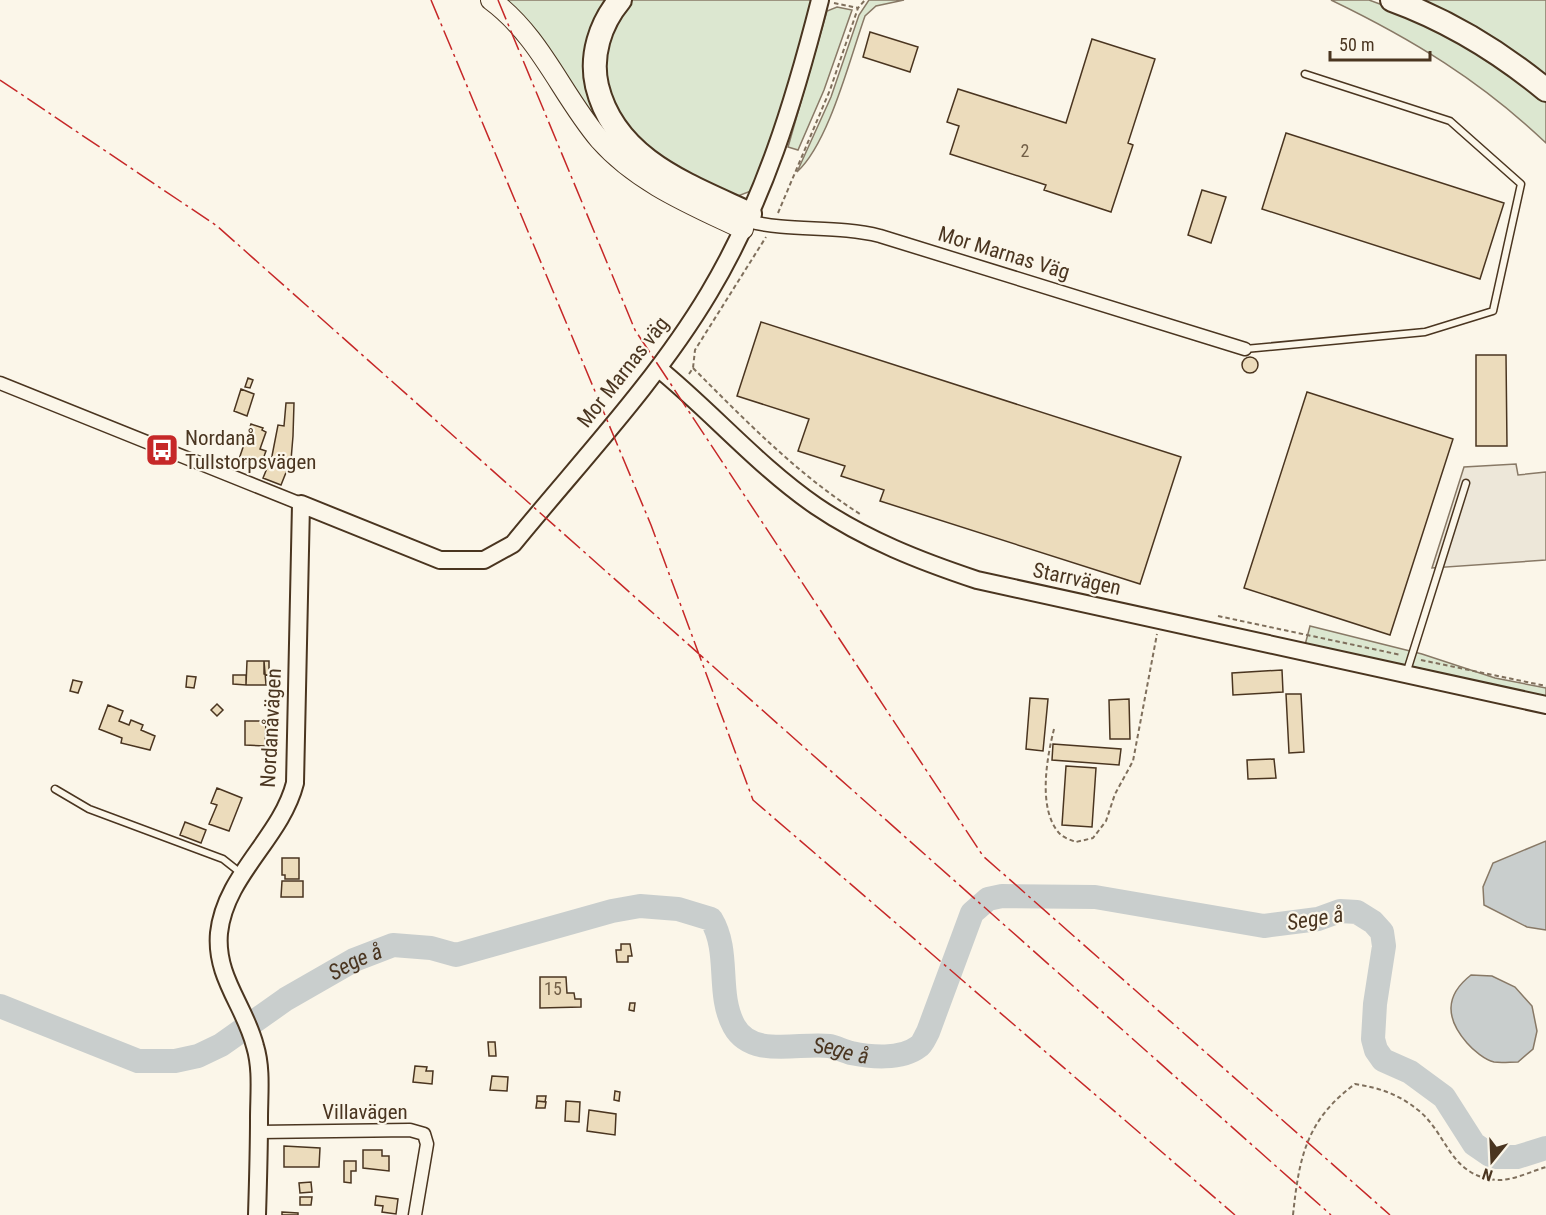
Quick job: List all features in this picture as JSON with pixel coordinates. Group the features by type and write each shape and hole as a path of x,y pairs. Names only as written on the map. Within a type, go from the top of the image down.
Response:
{"highway":[{"path":"620,0 601,32 594,66 600,98 610,121 625,140 650,162 747,221"},
{"path":"1392,0 1411,7 1482,45 1546,90"}],"main road":[{"path":"491,0 527,33 591,129 623,163 664,190 747,221"}],"street":[{"name":"Mor Marnas väg","path":"301,504 440,560 484,560 513,544 658,368 708,294 747,221 782,136 825,1"},
{"name":"Mor Marnas Väg","path":"747,221 772,227 849,230 880,236 1245,349"},
{"name":"Starrvägen","path":"658,368 751,453 815,506 874,541 912,558 977,580 1546,705"},
{"path":"0,383 301,504"},
{"name":"Nordanåvägen","path":"257,1215 260,1078 255,1045 225,980 220,958 219,933 226,906 242,875 280,822 295,783 301,504"},
{"name":"Villavägen","path":"259,1132 410,1130 424,1134 427,1144 415,1215"}],"lane":[{"path":"1245,349 1425,332 1493,311 1514,219 1521,184 1450,121 1305,74"},
{"path":"1406,675 1466,483"},
{"path":"56,789 89,809 223,859 242,875"}],"path":[{"path":"679,385 693,369 695,350 772,227 830,90 858,8 865,0"},
{"path":"825,1 858,8"},
{"path":"693,369 771,447 823,490 869,519"},
{"path":"1210,615 1320,636 1546,686"},
{"path":"1054,729 1046,762 1051,821 1061,835 1076,842 1093,838 1106,821 1115,794 1133,761 1160,620"},
{"path":"1293,1215 1297,1176 1312,1127 1338,1097 1355,1084 1384,1089 1420,1111 1462,1167 1473,1174 1499,1180 1546,1167"}],"green space":[{"path":"499,0 610,0 596,25 615,147"},
{"path":"629,0 813,0 783,111 751,191 738,196 667,167 611,109 602,54"},
{"path":"869,0 904,0 876,6 865,16 829,121 808,159 797,172 831,97 859,15"},
{"path":"1331,0 1369,0 1407,14 1444,32 1526,84 1546,101 1546,143 1496,100 1444,63 1390,30"},
{"path":"1409,0 1546,0 1546,83"},
{"path":"837,7 852,10 824,90 798,150 788,147 827,11"},
{"path":"1310,626 1422,654 1495,678 1546,688 1546,700 1423,669 1305,645"}],"shaded area":[{"path":"1516,464 1518,475 1546,472 1546,560 1432,568 1464,467"},
{"path":"1546,841 1546,930 1527,927 1484,905 1483,887 1493,863"},
{"path":"1471,975 1492,976 1515,987 1532,1006 1537,1031 1533,1049 1518,1062 1494,1062 1487,1059 1470,1046 1455,1025 1451,1008 1452,999 1462,983"}],"building":[{"path":"870,32 918,47 910,72 863,57"},
{"path":"1092,39 1155,59 1128,143 1133,145 1111,212 1044,190 1046,185 950,154 959,126 947,122 958,89 1066,123"},
{"path":"1286,133 1504,203 1480,279 1262,209"},
{"path":"1202,190 1226,197 1211,243 1188,235"},
{"path":"761,322 1181,457 1140,584 880,501 884,490 841,476 845,466 798,451 809,419 737,396"},
{"path":"1476,355 1506,355 1507,446 1476,446"},
{"path":"1250,357 1256,359 1258,365 1256,371 1250,373 1244,371 1242,365 1244,359"},
{"path":"248,378 253,380 250,388 245,387"},
{"path":"241,389 254,394 247,416 234,411"},
{"path":"1307,392 1453,439 1390,635 1244,588"},
{"path":"286,403 294,403 293,436 291,460 281,485 263,478 272,456 278,425 284,426"},
{"path":"251,424 263,428 262,430 266,432 260,449 266,451 260,467 239,459"},
{"path":"247,661 264,661 266,685 246,685"},
{"path":"264,661 269,661 269,676 264,674"},
{"path":"1282,670 1283,692 1233,695 1232,673"},
{"path":"233,675 246,675 246,685 233,684"},
{"path":"187,676 196,677 194,688 186,687"},
{"path":"73,680 82,682 78,693 70,691"},
{"path":"1286,694 1301,694 1304,752 1289,753"},
{"path":"1030,698 1048,699 1043,751 1026,749"},
{"path":"1129,699 1130,739 1110,739 1109,700"},
{"path":"217,704 223,710 217,716 211,710"},
{"path":"108,705 123,711 119,721 129,725 131,720 143,725 141,730 155,736 150,750 121,743 122,738 99,729"},
{"path":"245,721 266,721 265,746 245,745"},
{"path":"1053,744 1121,749 1119,765 1052,760"},
{"path":"1274,759 1276,778 1248,779 1247,760"},
{"path":"1066,766 1096,768 1092,827 1062,825"},
{"path":"217,788 242,798 229,831 209,824 217,805 211,803"},
{"path":"185,822 206,830 201,843 180,835"},
{"path":"282,858 299,858 299,879 285,879 285,875 282,875"},
{"path":"282,881 303,881 303,897 281,897"},
{"path":"621,944 630,944 632,956 628,956 628,962 617,962 616,950 621,950"},
{"path":"540,977 566,977 567,993 574,993 575,999 581,999 581,1007 540,1008"},
{"path":"630,1003 635,1003 634,1011 629,1010"},
{"path":"488,1042 495,1042 496,1056 489,1056"},
{"path":"415,1066 427,1067 426,1071 433,1071 432,1084 413,1082"},
{"path":"492,1076 508,1077 507,1091 490,1090"},
{"path":"615,1091 620,1092 619,1101 614,1100"},
{"path":"537,1096 546,1096 545,1102 537,1101"},
{"path":"537,1101 546,1102 545,1108 536,1108"},
{"path":"566,1101 580,1102 579,1122 565,1121"},
{"path":"589,1110 616,1114 615,1135 587,1131"},
{"path":"284,1146 320,1148 319,1167 284,1167"},
{"path":"363,1150 382,1150 382,1156 389,1156 389,1171 363,1168"},
{"path":"344,1161 356,1161 356,1171 351,1171 351,1183 344,1182"},
{"path":"311,1182 312,1192 300,1193 299,1183"},
{"path":"376,1196 398,1199 396,1214 382,1212 383,1206 375,1205"},
{"path":"300,1197 312,1197 311,1205 300,1205"},
{"path":"282,1212 298,1213 298,1215 282,1215"}],"waterway":[{"name":"Sege å","path":"0,1006 138,1061 175,1061 198,1056 221,1045 286,999 354,960 393,945 431,948 456,955 612,911 640,906 678,909 711,919 720,945 729,1013 734,1026 742,1036 752,1042 777,1047 829,1046 859,1054 894,1056 911,1051 923,1042 972,913 988,899 1002,896 1095,897 1264,926 1318,919 1340,911 1357,912 1373,922 1382,932 1384,946 1375,1004 1373,1039 1376,1050 1383,1060 1410,1072 1444,1097 1474,1144 1493,1157 1517,1157 1546,1148"}],"power":[{"path":"431,0 651,525 753,800 1235,1215"},
{"path":"498,0 635,330 983,856 1390,1215"},
{"path":"0,80 217,226 1331,1215"}],"place":[{"name":"Nordanå Tullstorpsvägen","path":"162,450"}]}
